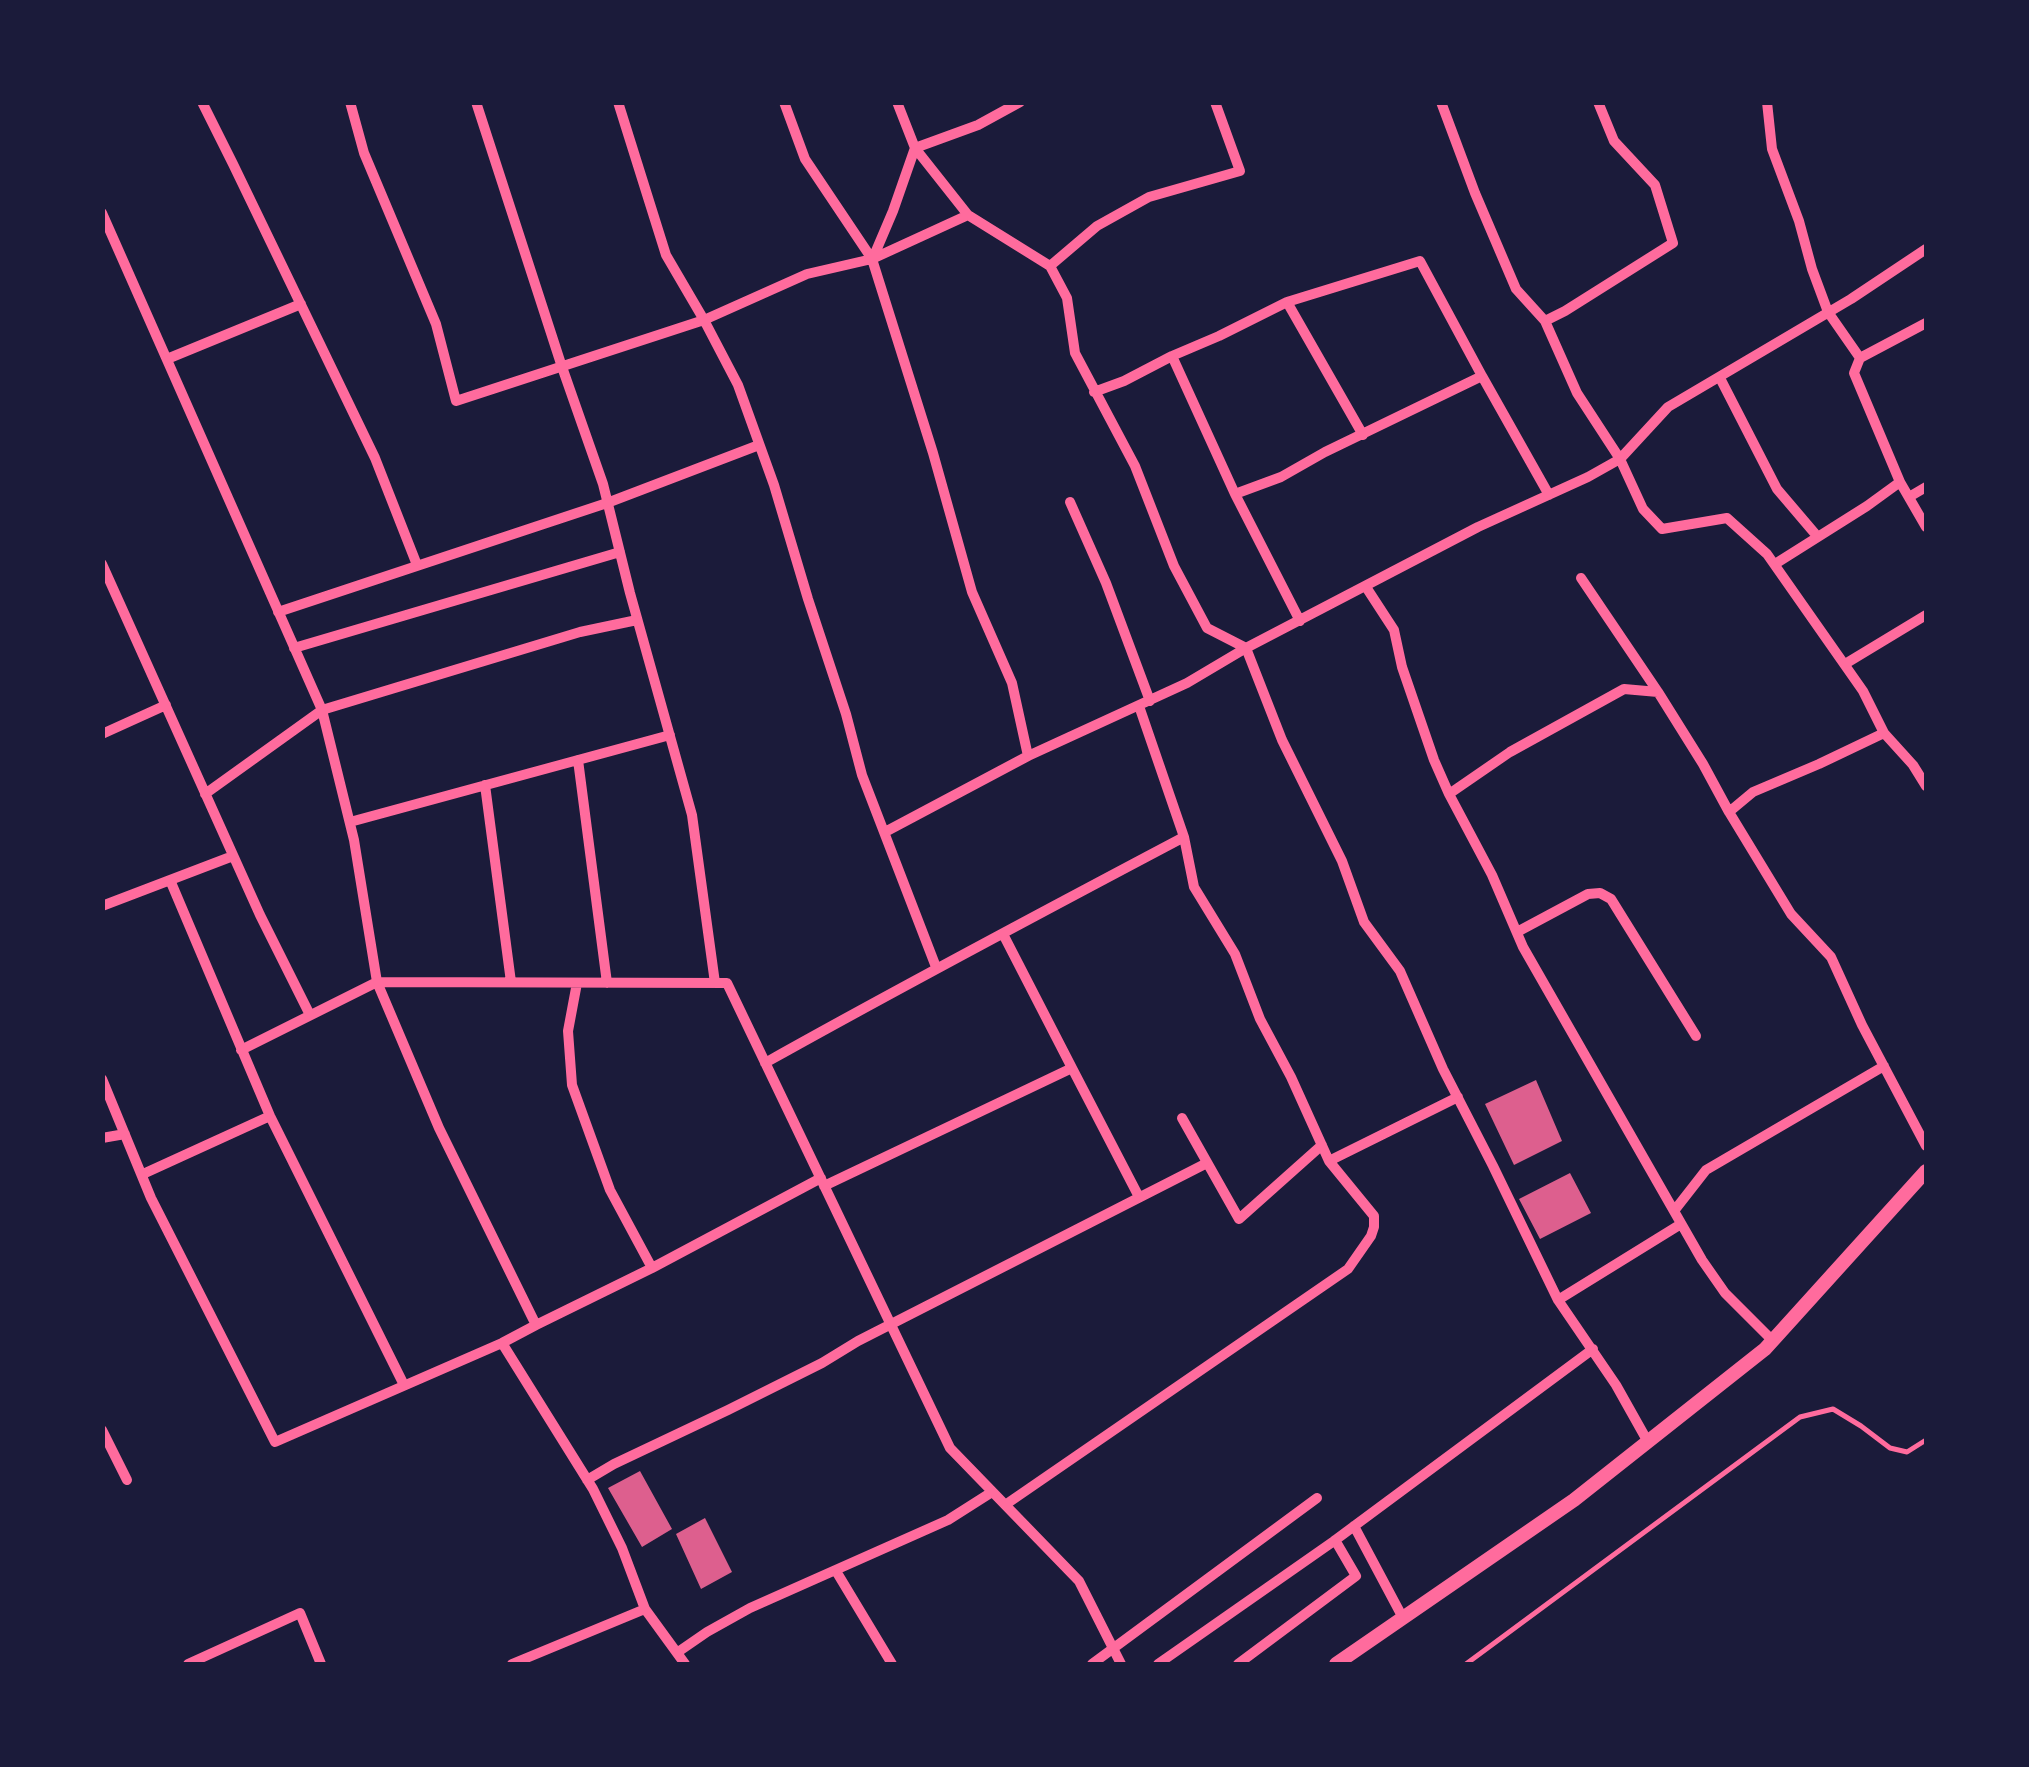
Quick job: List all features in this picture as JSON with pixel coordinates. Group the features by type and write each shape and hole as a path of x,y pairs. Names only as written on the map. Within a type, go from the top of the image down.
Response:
{"street":[{"path":"202,102 375,458 418,565"},
{"path":"350,102 364,153 436,324 456,402 704,320 807,274 872,259 968,215"},
{"path":"476,102 608,503 692,815 716,982"},
{"path":"618,102 666,255 738,385 846,714 862,776 936,967"},
{"path":"800,102 785,105 805,159 872,259 972,592 1012,683 1028,756"},
{"path":"897,102 914,148 968,215 1050,266 1067,298 1075,353 1135,466 1174,566 1207,628 1246,648 1282,740 1342,862 1364,922 1400,971 1558,1300 1616,1385 1648,1442"},
{"path":"914,148 978,125 1020,102"},
{"path":"1050,266 1097,226 1148,197 1240,172 1216,102"},
{"path":"1441,102 1516,288 1545,321 1577,393 1620,459 1643,508 1662,529 1727,518 1768,554 1863,690 1884,733 1926,786"},
{"path":"1545,321 1673,243 1654,185 1614,142 1598,102"},
{"path":"1767,102 1772,148 1799,220 1812,270 1828,312 1860,358"},
{"path":"872,259 914,148"},
{"path":"102,213 322,710 350,822 376,982 439,1128 536,1325"},
{"path":"885,832 1028,756 1187,683 1478,527 1588,477 1620,459 1668,407 1926,249"},
{"path":"1094,392 1287,302 1420,261 1549,495"},
{"path":"1287,302 1363,434"},
{"path":"167,359 301,304"},
{"path":"1926,324 1860,358 1854,372 1900,482 1926,527"},
{"path":"1172,356 1261,548 1300,621"},
{"path":"1236,494 1281,477 1482,376"},
{"path":"1720,378 1776,488 1817,536"},
{"path":"278,612 608,503 759,445"},
{"path":"1775,564 1900,482"},
{"path":"1909,497 1926,487"},
{"path":"1005,1505 1348,1269 1374,1227 1374,1216 1368,1206 1329,1161 1260,1019 1235,954 1194,887 1184,837 1145,703 1106,584 1070,502"},
{"path":"294,648 620,552"},
{"path":"102,564 106,582 310,1015"},
{"path":"1581,578 1658,692 1792,914 1831,957 1926,1146"},
{"path":"1366,587 1394,630 1402,667 1434,760 1517,932 1681,1224 1725,1293 1773,1341"},
{"path":"1845,664 1926,616"},
{"path":"206,794 322,710 580,632 637,620"},
{"path":"1449,794 1510,752 1624,689 1658,692"},
{"path":"102,734 166,705"},
{"path":"1729,812 1753,792 1884,733"},
{"path":"350,822 670,735"},
{"path":"578,760 607,983"},
{"path":"485,785 511,982"},
{"path":"765,1062 1184,837"},
{"path":"102,906 234,856"},
{"path":"170,880 270,1116 404,1384"},
{"path":"1517,932 1588,894 1600,893 1611,899 1696,1036"},
{"path":"1003,934 1139,1197"},
{"path":"241,1050 376,982 726,982 950,1448 1079,1581 1121,1664"},
{"path":"577,982 568,1030 572,1085 610,1190 652,1268"},
{"path":"1674,1211 1706,1170 1884,1066"},
{"path":"102,1078 152,1198 275,1442 502,1343 822,1182 1072,1068"},
{"path":"1329,1161 1458,1097"},
{"path":"143,1174 270,1116"},
{"path":"1182,1118 1238,1218 1322,1145"},
{"path":"102,1138 125,1134"},
{"path":"588,1480 1207,1162"},
{"path":"1336,1664 1574,1500 1773,1341 1926,1171"},
{"path":"1558,1300 1681,1224"},
{"path":"502,1343 588,1480 622,1548 645,1609 685,1664"},
{"path":"1158,1664 1335,1540 1593,1350"},
{"path":"102,1430 126,1480"},
{"path":"678,1652 750,1608 948,1520 992,1492"},
{"path":"1092,1664 1317,1498"},
{"path":"1354,1526 1403,1618"},
{"path":"1238,1664 1356,1576 1335,1540"},
{"path":"836,1571 892,1664"},
{"path":"512,1664 645,1609"},
{"path":"188,1664 300,1612 321,1664"}],"lane":[{"path":"1466,1664 1800,1417 1834,1409 1890,1448 1907,1452 1926,1440"}],"building":[{"path":"1536,1080 1562,1141 1514,1165 1485,1104"},
{"path":"1570,1173 1591,1213 1540,1239 1519,1199"},
{"path":"640,1471 672,1529 642,1547 608,1488"},
{"path":"705,1518 732,1572 701,1589 676,1534"}]}
